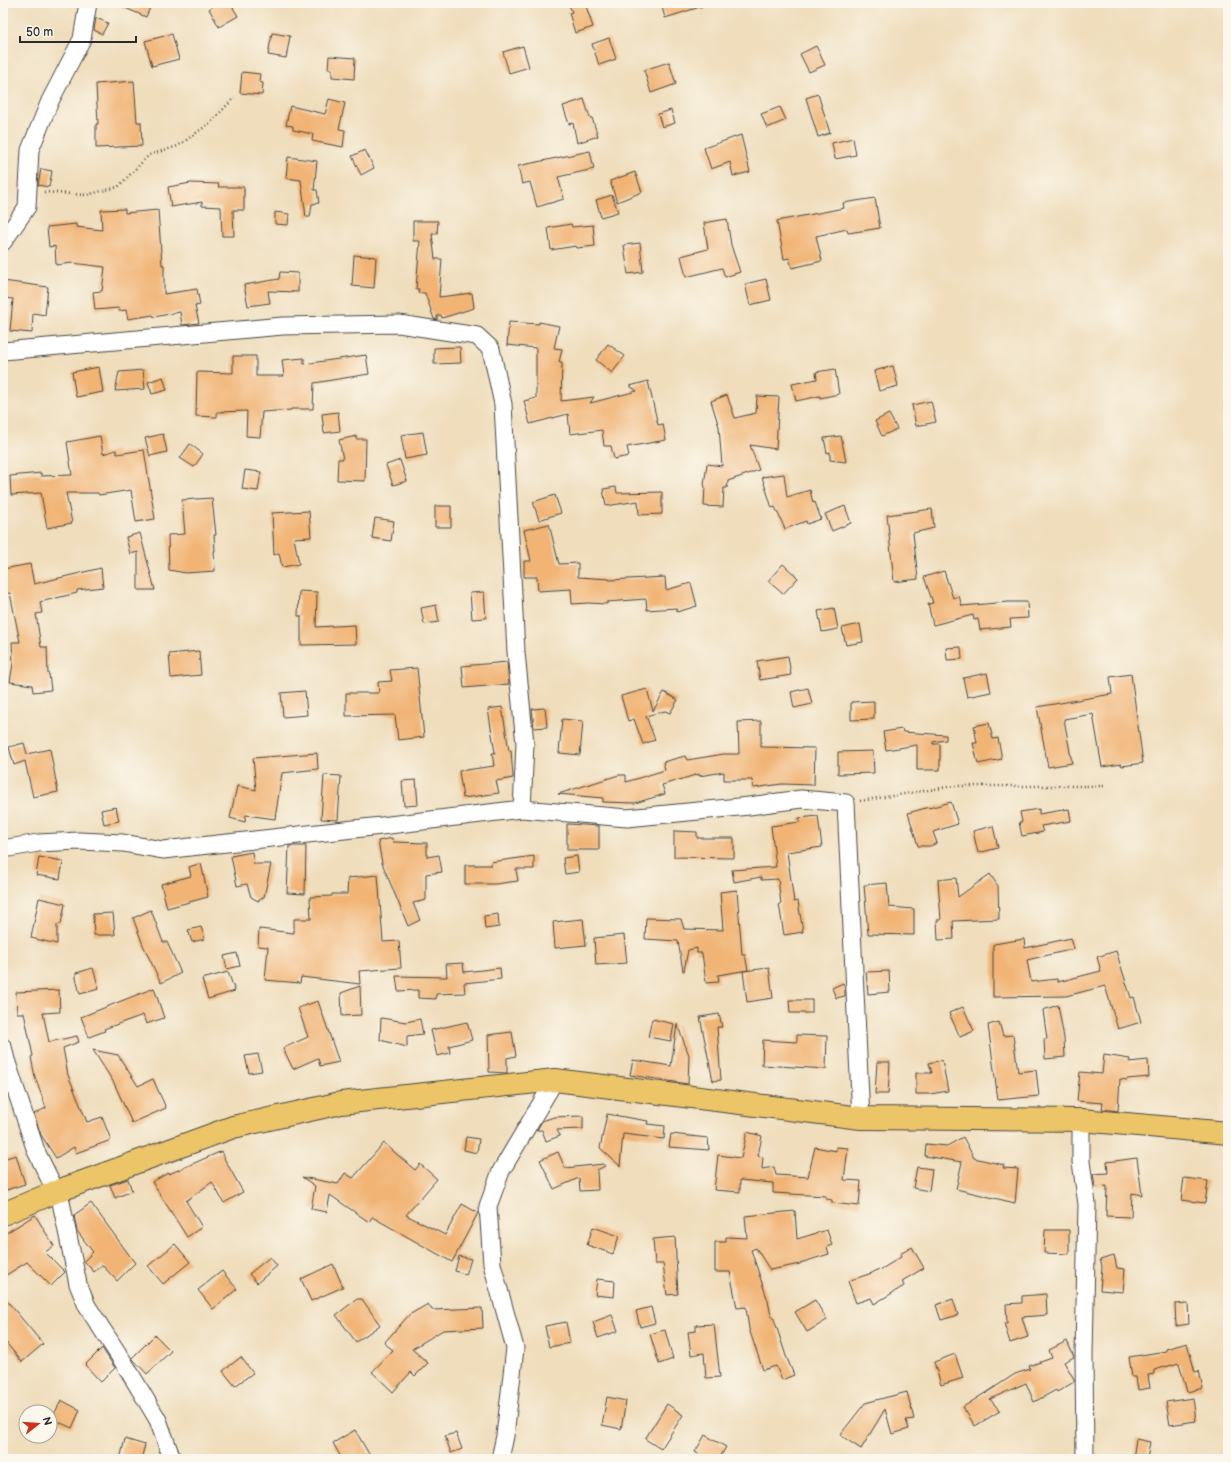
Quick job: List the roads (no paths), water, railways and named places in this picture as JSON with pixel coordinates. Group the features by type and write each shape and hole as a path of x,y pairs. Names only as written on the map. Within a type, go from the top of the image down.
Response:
{"highway":[{"path":"3,1214 55,1192 233,1127 334,1105 555,1080 861,1118 1081,1120 1228,1133"}],"street":[{"path":"3,242 27,207 30,150 50,101 82,39 88,3"},
{"path":"3,351 283,326 399,324 477,336 491,349 503,404 516,652 525,744 522,809"},
{"path":"3,849 38,843 79,841 123,843 163,850 522,809 626,818 749,806 801,799 846,803 861,1118"},
{"path":"3,1047 36,1151 61,1202 78,1284 87,1306 124,1363 158,1420 172,1459"},
{"path":"500,1459 505,1436 515,1348 492,1264 488,1206 501,1171 555,1080"},
{"path":"1081,1120 1081,1162 1087,1204 1084,1355 1085,1459"}]}
